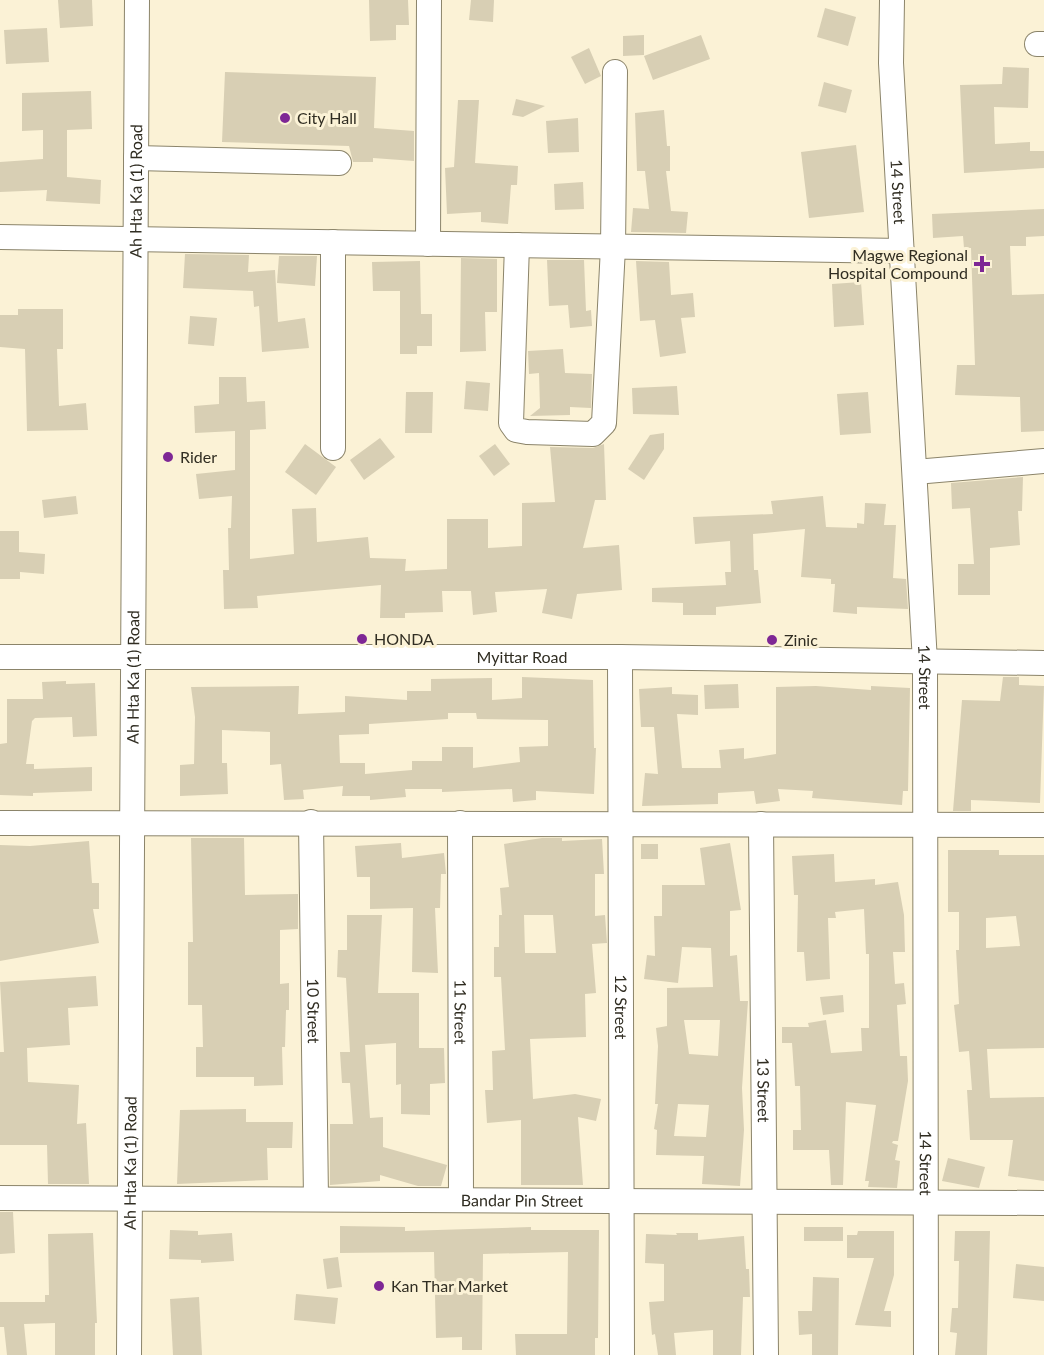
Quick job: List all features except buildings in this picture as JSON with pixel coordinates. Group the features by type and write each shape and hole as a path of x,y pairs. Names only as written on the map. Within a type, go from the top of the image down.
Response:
{"street":[{"name":"Ah Hta Ka (1) Road","path":"129,1355 137,0"},
{"path":"428,244 429,0"},
{"name":"14 Street","path":"892,0 891,63 925,662 926,1355"},
{"path":"516,245 511,423 516,430 527,432 593,434 600,430 604,423 613,247 615,72"},
{"path":"136,159 339,163"},
{"path":"0,237 902,251"},
{"path":"333,242 333,448"},
{"path":"915,472 1044,461"},
{"name":"Myittar Road","path":"0,657 620,657 1044,663"},
{"name":"12 Street","path":"620,657 622,1355"},
{"name":"10 Street","path":"311,822 316,1199"},
{"path":"0,823 1044,825"},
{"name":"11 Street","path":"460,823 461,1200"},
{"name":"13 Street","path":"760,824 766,1355"},
{"name":"Bandar Pin Street","path":"0,1198 1044,1203"}],"place":[{"name":"City Hall","path":"285,118"},
{"name":"Magwe Regional Hospital Compound","path":"982,264"},
{"name":"Rider","path":"168,457"},
{"name":"HONDA","path":"362,639"},
{"name":"Zinic","path":"772,640"},
{"name":"Kan Thar Market","path":"379,1286"}]}
